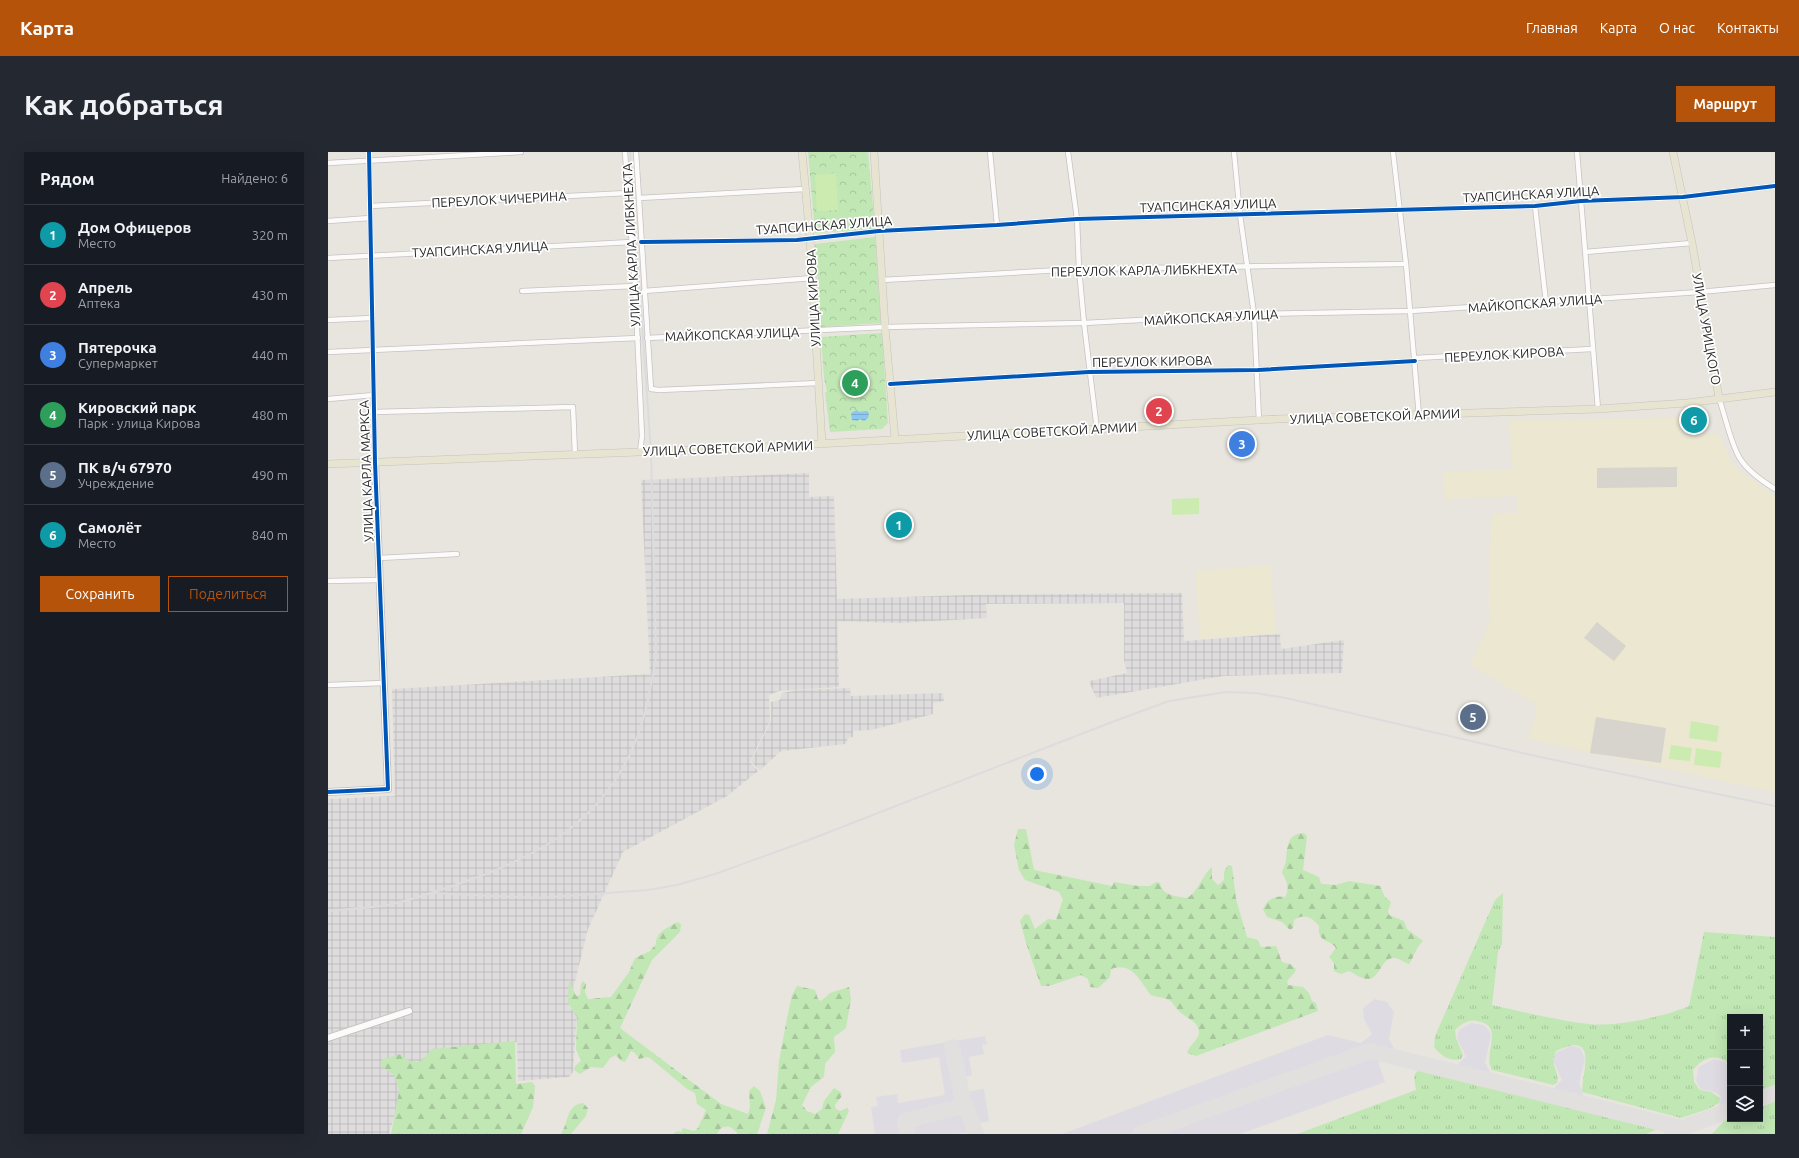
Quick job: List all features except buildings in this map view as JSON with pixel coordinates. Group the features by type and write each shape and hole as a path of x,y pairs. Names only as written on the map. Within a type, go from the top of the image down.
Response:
{"main road":[{"name":"УЛИЦА КИРОВА","path":"802,152 813,278 822,444"},
{"path":"874,152 885,327 895,439"},
{"name":"УЛИЦА УРИЦКОГО","path":"1673,152 1692,243 1719,398"},
{"name":"УЛИЦА СОВЕТСКОЙ АРМИИ","path":"328,464 822,444 1259,421 1598,409 1688,403 1775,392"}],"street":[{"name":"УЛИЦА КАРЛА МАРКСА","path":"328,792 388,789 375,462 369,152"},
{"path":"328,163 521,152"},
{"name":"УЛИЦА КАРЛА ЛИБКНЕХТА","path":"625,152 638,338 642,436 640,452"},
{"name":"УЛИЦА КАРЛА ЛИБКНЕХТА","path":"636,152 651,389 659,390 818,383"},
{"path":"990,152 997,225"},
{"path":"1068,152 1077,219 1079,270 1084,323 1097,430"},
{"path":"1234,152 1240,215 1254,314 1258,370 1259,421"},
{"path":"1393,152 1411,311 1419,416"},
{"path":"1577,152 1598,409"},
{"name":"ТУАПСИНСКАЯ УЛИЦА","path":"641,242 810,238 879,231 1077,219 1535,206 1581,201 1683,197 1775,186"},
{"path":"639,198 805,189"},
{"name":"ПЕРЕУЛОК ЧИЧЕРИНА","path":"370,206 628,193"},
{"name":"ТУАПСИНСКАЯ УЛИЦА","path":"1535,206 1546,302"},
{"path":"328,221 370,218"},
{"name":"ТУАПСИНСКАЯ УЛИЦА","path":"328,258 632,242"},
{"path":"1585,252 1692,243"},
{"name":"ПЕРЕУЛОК КАРЛА ЛИБКНЕХТА","path":"882,280 1079,270 1406,264"},
{"path":"644,290 813,278"},
{"name":"МАЙКОПСКАЯ УЛИЦА","path":"647,338 885,327 1084,323 1254,314 1411,311 1700,292 1775,285"},
{"name":"УЛИЦА КАРЛА ЛИБКНЕХТА","path":"522,291 635,286"},
{"path":"328,320 372,318"},
{"path":"328,352 638,338"},
{"name":"ПЕРЕУЛОК КИРОВА","path":"890,384 1089,372 1258,370 1592,349"},
{"path":"328,399 374,395"},
{"name":"УЛИЦА УРИЦКОГО","path":"1719,398 1737,454 1766,484 1775,489"},
{"name":"УЛИЦА КАРЛА МАРКСА","path":"374,412 573,407 575,455"},
{"name":"УЛИЦА КАРЛА МАРКСА","path":"379,558 457,554"},
{"path":"328,581 380,580"},
{"path":"328,685 384,683"},
{"path":"328,1038 409,1011"}],"shaded area":[{"path":"1680,418 1680,431 1684,435 1719,434 1731,462 1741,472 1775,497 1775,792 1527,739 1537,714 1534,703 1470,665 1491,620 1489,601 1491,514 1517,513 1517,496 1444,499 1443,472 1513,469 1508,420"},
{"path":"1677,467 1677,487 1597,488 1597,468"},
{"path":"809,473 809,497 834,496 837,599 968,595 1182,593 1184,641 1280,634 1281,649 1344,640 1342,673 1223,676 1096,698 1089,681 1127,673 1124,660 1124,603 986,604 987,618 900,623 837,621 839,687 779,691 769,695 770,721 750,762 758,771 727,796 623,852 588,929 569,1006 577,1016 573,1072 569,1077 518,1081 517,1042 404,1083 389,1134 328,1134 328,799 395,796 392,689 650,674 641,480"},
{"path":"1271,565 1276,633 1200,639 1195,571"},
{"path":"1597,622 1626,646 1614,661 1584,638"},
{"path":"850,688 851,696 943,693 944,701 933,703 933,714 871,730 853,731 853,737 848,738 846,744 781,751 760,770 751,762 771,721 771,702 780,700 782,693 798,690"},
{"path":"1596,717 1666,728 1661,763 1590,753"},
{"path":"1375,999 1387,1002 1394,1012 1389,1039 1396,1052 1365,1045 1378,1061 1385,1082 1240,1134 1062,1134 1328,1035 1361,1043 1372,1034 1364,1019 1363,1008"},
{"path":"1471,1023 1483,1025 1488,1029 1491,1036 1485,1062 1490,1072 1489,1079 1455,1071 1459,1063 1466,1057 1457,1038 1459,1030"},
{"path":"985,1036 987,1044 982,1045 984,1054 969,1057 972,1075 963,1077 966,1092 984,1089 989,1121 980,1123 982,1131 955,1134 875,1134 871,1107 878,1106 876,1097 897,1094 898,1103 945,1095 939,1057 902,1063 900,1050"},
{"path":"1571,1046 1580,1048 1585,1059 1579,1083 1583,1094 1580,1102 1552,1095 1555,1087 1562,1080 1553,1058 1557,1052"},
{"path":"1714,1059 1725,1062 1727,1065 1727,1111 1721,1113 1719,1107 1721,1096 1717,1093 1701,1089 1696,1081 1699,1067"}],"green space":[{"path":"808,152 868,152 875,229 815,233"},
{"path":"836,173 838,210 817,211 815,175"},
{"path":"875,237 881,323 821,327 815,244"},
{"path":"882,333 888,423 882,429 830,432 825,392 827,392 824,378 821,337"},
{"path":"1199,498 1199,514 1172,515 1172,499"},
{"path":"1691,721 1719,726 1717,742 1689,738"},
{"path":"1671,745 1692,748 1690,761 1669,759"},
{"path":"1696,748 1722,752 1720,768 1694,765"},
{"path":"1018,829 1026,829 1034,870 1112,886 1114,882 1138,886 1150,886 1156,882 1160,883 1164,891 1170,895 1187,898 1195,891 1212,867 1212,879 1218,885 1224,880 1224,872 1228,865 1232,866 1236,899 1247,937 1258,940 1261,947 1276,946 1282,962 1290,964 1296,969 1287,981 1288,985 1303,987 1309,993 1312,1001 1316,1003 1318,1011 1196,1056 1187,1053 1199,1035 1196,1025 1180,1012 1169,1000 1151,995 1135,974 1130,970 1119,967 1111,969 1110,977 1098,988 1090,987 1088,979 1081,975 1049,986 1041,986 1020,921 1025,914 1029,915 1035,929 1048,919 1056,920 1063,899 1059,892 1025,880 1019,870 1014,845"},
{"path":"1304,833 1307,836 1303,870 1319,877 1321,884 1336,885 1349,881 1380,886 1385,897 1391,902 1388,911 1389,915 1404,921 1407,929 1423,941 1418,946 1409,964 1397,958 1390,959 1386,961 1377,974 1369,979 1349,971 1341,974 1334,971 1334,963 1329,957 1336,948 1322,938 1319,931 1319,926 1314,920 1304,916 1298,918 1294,920 1293,928 1290,930 1282,922 1267,917 1263,909 1267,903 1278,897 1285,897 1287,894 1287,885 1282,873 1286,861 1289,842 1294,836"},
{"path":"1503,893 1502,944 1498,952 1492,1005 1540,1016 1588,1024 1599,1025 1625,1023 1666,1014 1689,1006 1704,932 1775,937 1775,1086 1763,1091 1763,1014 1727,1014 1727,1063 1720,1058 1710,1058 1701,1062 1693,1070 1694,1082 1700,1090 1711,1092 1720,1098 1719,1103 1708,1109 1681,1118 1582,1092 1585,1055 1583,1049 1578,1046 1569,1046 1556,1051 1554,1065 1558,1078 1557,1083 1553,1085 1492,1070 1490,1056 1492,1034 1490,1028 1486,1024 1477,1021 1468,1021 1455,1030 1456,1038 1463,1055 1461,1059 1453,1060 1443,1056 1434,1047 1435,1036 1495,900"},
{"path":"677,922 681,924 680,932 652,960 620,1028 721,1104 748,1114 750,1107 749,1091 754,1086 760,1091 766,1108 757,1134 738,1134 732,1128 723,1127 717,1134 673,1134 677,1131 681,1132 683,1128 694,1131 698,1128 706,1110 697,1104 695,1093 687,1089 650,1058 647,1057 639,1059 635,1053 631,1051 625,1062 621,1061 616,1055 610,1058 603,1068 591,1067 580,1074 574,1070 575,1066 581,1061 576,1050 577,1017 568,1003 569,979 576,996 580,995 581,984 583,981 586,984 585,992 588,999 611,997 629,972 635,958 650,951 656,944 660,933"},
{"path":"797,986 815,990 818,999 821,1001 830,993 849,987 851,999 846,1028 834,1037 835,1052 825,1064 824,1077 811,1087 802,1105 807,1111 815,1114 822,1109 824,1101 834,1088 841,1092 842,1096 835,1105 836,1109 840,1111 847,1108 849,1111 838,1134 767,1134 776,1100 779,1061 787,1018 792,995"},
{"path":"515,1041 516,1084 532,1082 535,1086 533,1107 521,1134 391,1134 399,1091 394,1075 381,1066 383,1059 401,1054 410,1061 419,1062 432,1049"},
{"path":"1421,1070 1657,1127 1658,1129 1646,1134 1297,1134 1416,1090 1414,1077 1416,1072"},
{"path":"1775,1101 1775,1134 1712,1134 1727,1119 1727,1122 1763,1122 1763,1106"},
{"path":"583,1103 588,1108 586,1116 571,1134 561,1134 571,1111 578,1104"}],"water":[{"path":"857,410 859,412 867,411 869,413 868,418 864,421 860,419 857,421 852,420 851,413"}],"taxiway":[{"path":"952,1047 962,1095 976,1134"},
{"path":"1140,1134 1370,1051 1682,1128"},
{"path":"1763,1098 1775,1093"},
{"path":"907,1134 905,1121 966,1105"},
{"path":"1672,1132 1727,1111"}],"railway":[{"path":"328,911 388,905 416,898 487,874 535,851 558,838 597,804 614,782 634,746 646,709 656,657 651,452 630,152"},
{"path":"432,893 537,898 648,890 677,885 715,874 806,841 1169,701 1226,692 1255,693 1286,698 1540,757 1775,806"}],"cycle path":[{"path":"328,792 388,789 375,462 369,152"},
{"path":"641,242 797,240 879,231 1077,219 1535,206 1581,201 1683,197 1775,186"},
{"path":"890,384 1089,372 1258,370 1415,361"}],"place":[{"name":"Кировский парк","path":"855,383"},
{"name":"Апрель","path":"1159,411"},
{"name":"Самолёт","path":"1694,420"},
{"name":"Пятерочка","path":"1242,444"},
{"name":"Дом Офицеров","path":"899,525"},
{"name":"ПК в/ч 67970","path":"1473,717"}]}
